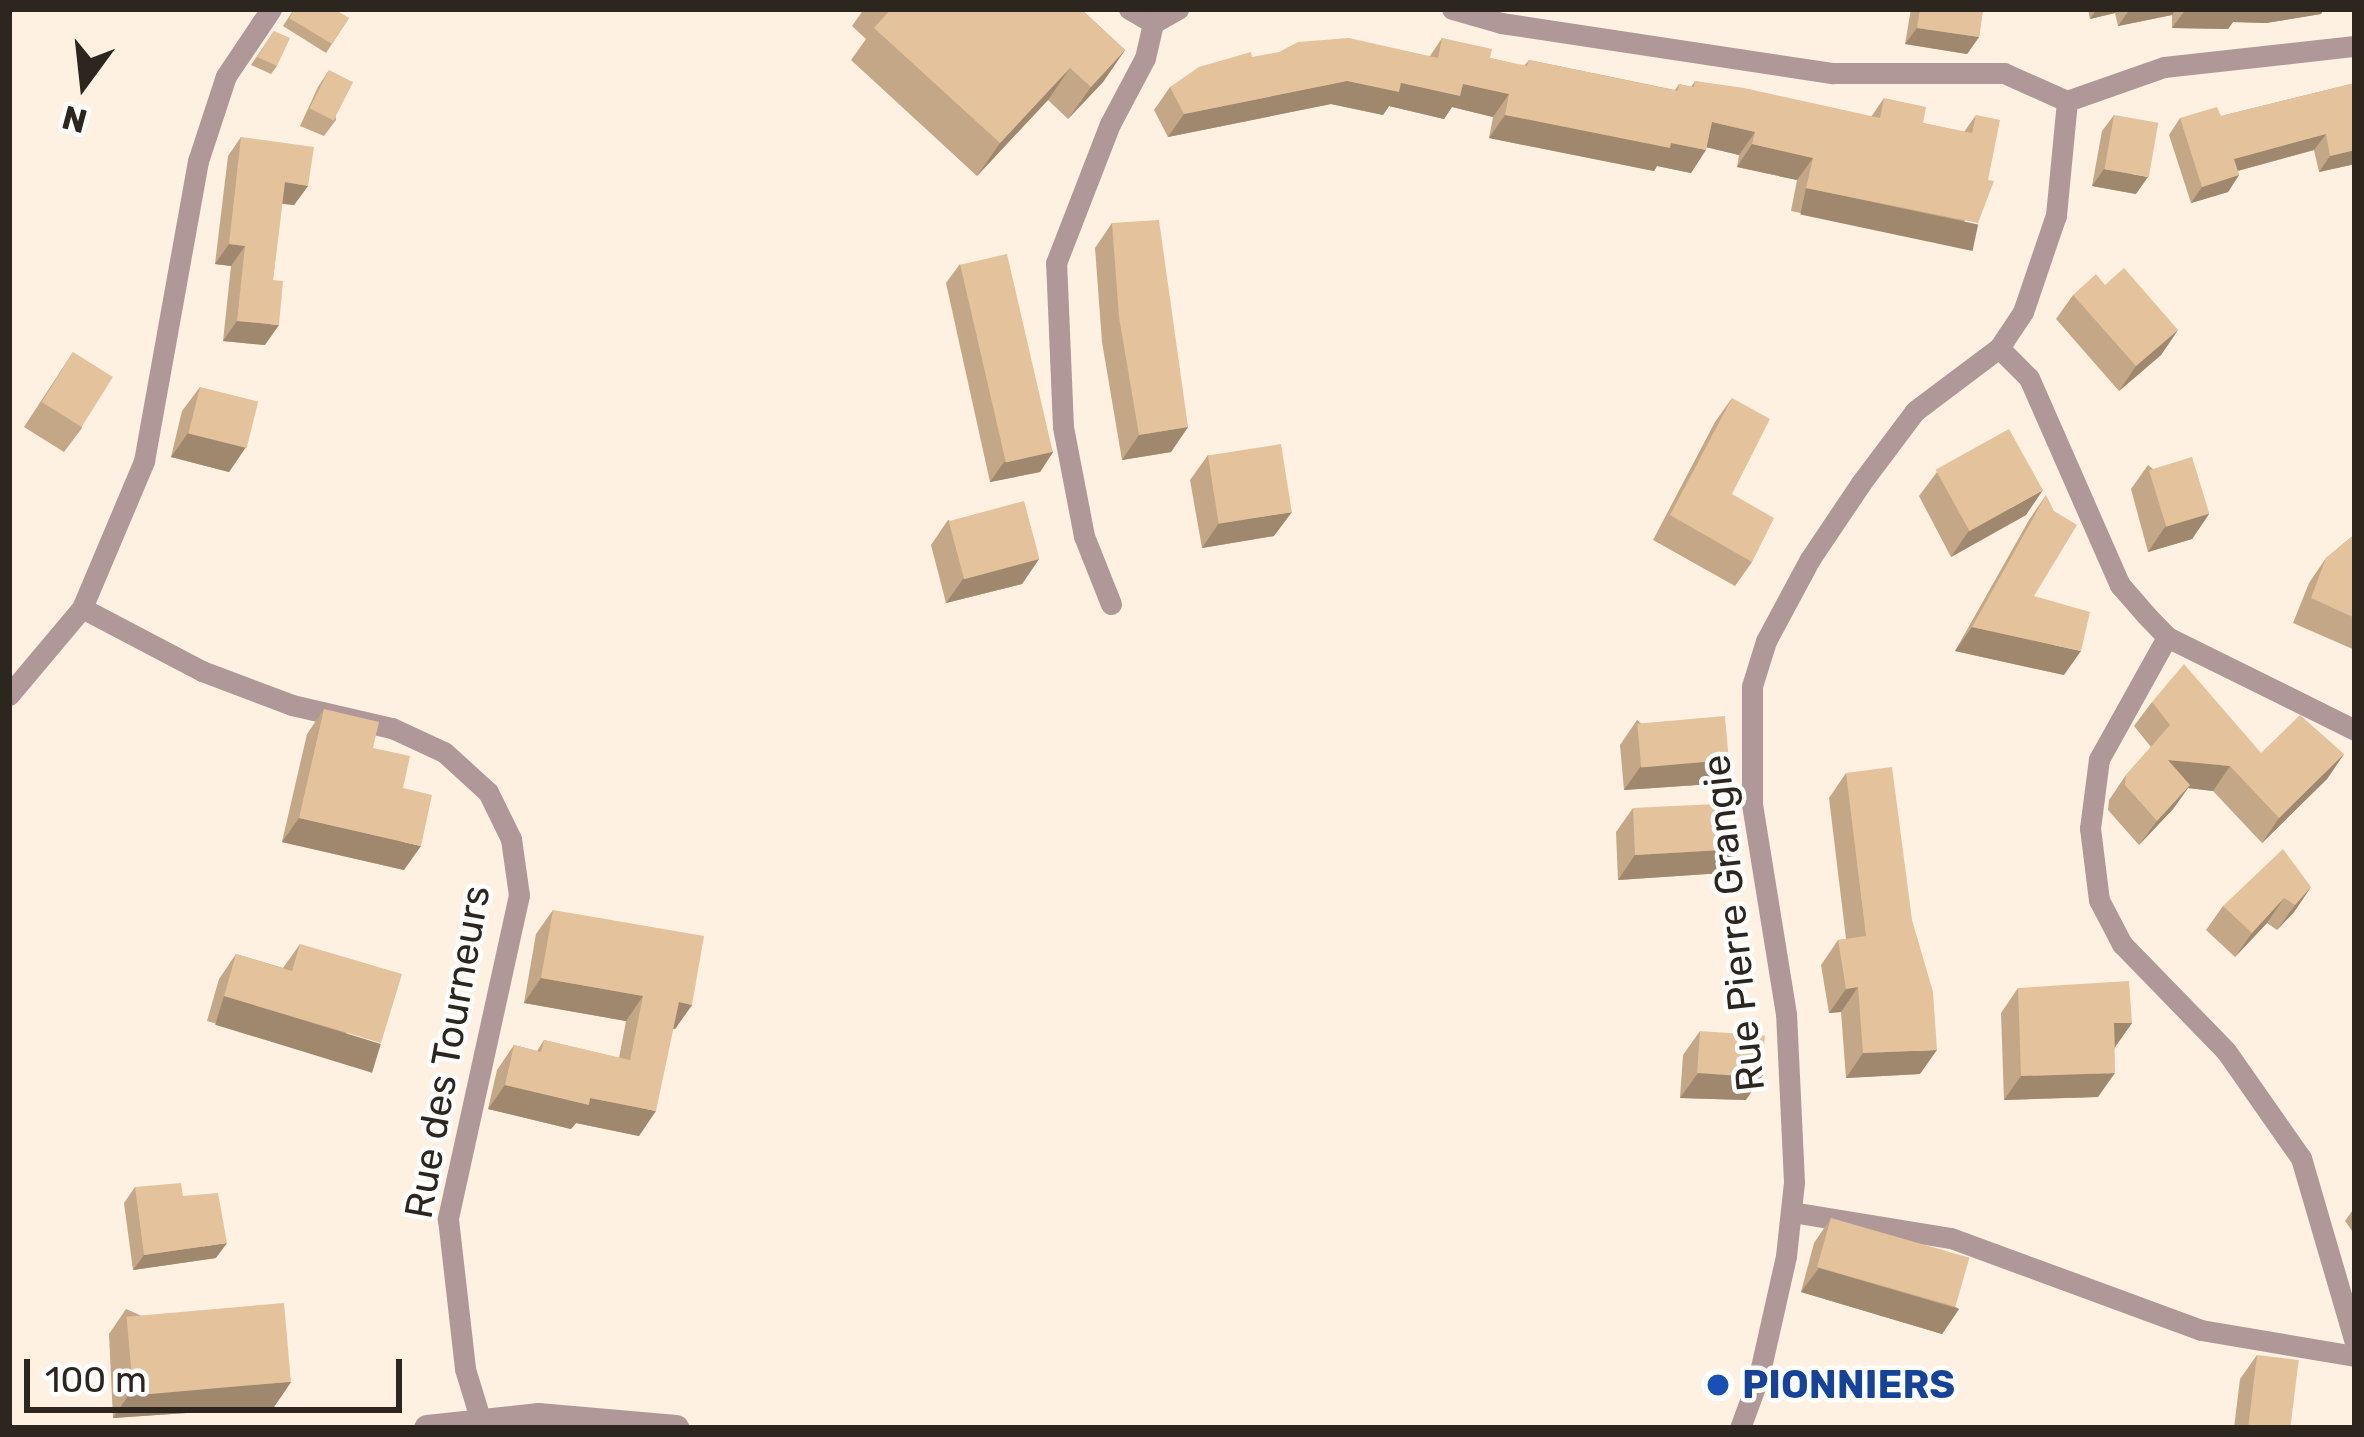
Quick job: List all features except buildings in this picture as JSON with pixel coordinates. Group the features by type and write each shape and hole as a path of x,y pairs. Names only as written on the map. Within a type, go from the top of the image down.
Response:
{"street":[{"path":"9,695 82,608 144,460 198,161 226,76 271,9"},
{"path":"1129,9 1153,23"},
{"path":"1111,604 1084,536 1063,427 1056,263 1110,124 1145,58 1153,23 1178,9"},
{"path":"1452,9 1833,74 2004,73 2067,101 2164,67 2355,46"},
{"path":"2067,101 2056,215 2023,312 1999,348 2029,378 2120,585 2167,637 2355,730"},
{"name":"Rue Pierre Grangie","path":"1740,1428 1759,1376 1792,1212 1786,1014 1752,804 1752,686 1766,641 1799,580 1915,410 1999,348"},
{"name":"Rue des Tourneurs","path":"82,608 202,670 292,705 392,728 444,752 488,793 504,824 519,895 448,1219 465,1369 480,1418"},
{"path":"2167,637 2098,759 2090,828 2099,900 2122,944 2226,1051 2301,1158 2355,1343"},
{"path":"1792,1212 1951,1238 2201,1330 2355,1356"},
{"path":"427,1428 480,1418 538,1416 675,1428"}],"place":[{"name":"PIONNIERS","path":"1718,1385"}]}
